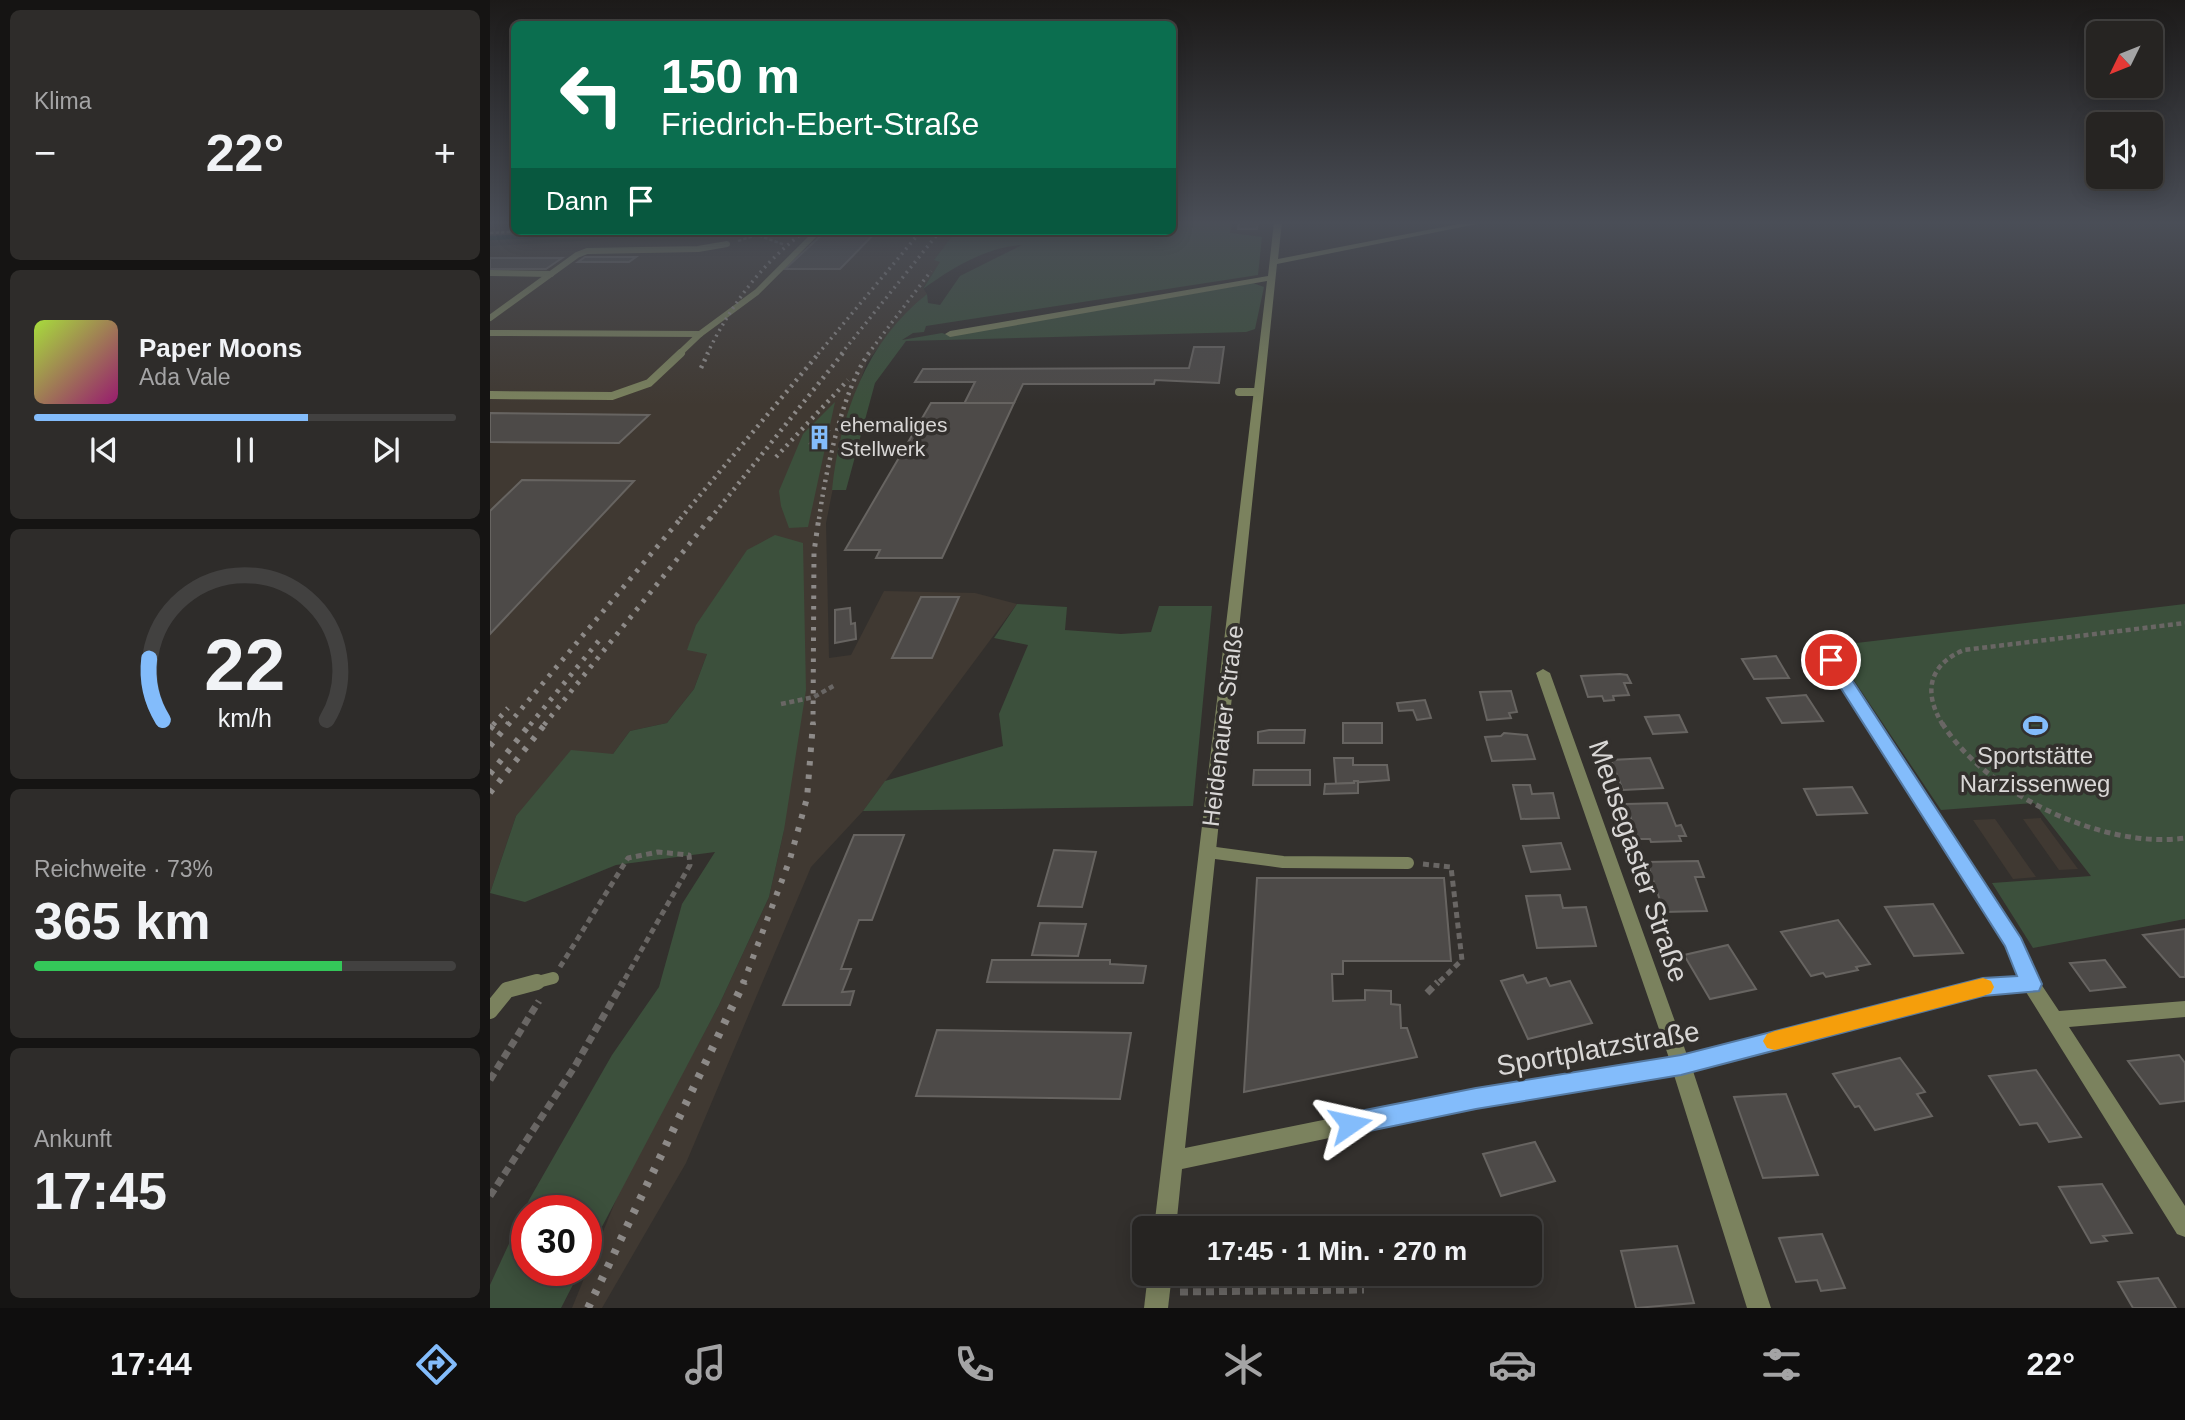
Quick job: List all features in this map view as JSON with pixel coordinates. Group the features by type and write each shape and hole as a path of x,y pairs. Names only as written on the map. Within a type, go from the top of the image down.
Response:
{"street":[{"path":"950,334 1207,283"},
{"name":"Heidenauer Straße","path":"1166,1216 1272,283"},
{"path":"1831,660 2014,944 2031,984 2185,1227"},
{"name":"Meusegaster Straße","path":"1543,673 1681,1065 1759,1308"},
{"name":"Sportplatzstraße","path":"1172,1161 1476,1098 1681,1065 1983,987 2031,984"},
{"path":"2053,1020 2185,1009"}],"lane":[{"path":"490,318 538,283"},
{"path":"490,395 597,397 626,393 649,383 701,334 766,283"},
{"path":"490,333 701,334"},
{"path":"1239,392 1259,392"},
{"path":"1208,852 1283,862 1408,863"},
{"path":"490,1011 507,990 553,978"}],"path":[{"path":"2185,623 1964,650 1945,657 1932,673 1931,696 1939,721 1959,747 1982,770 2012,790 2113,835 2167,841 2185,838"},
{"path":"781,704 814,697 835,685"},
{"path":"490,1080 628,858 648,852 671,851 689,855 690,865 575,1066 490,1196"},
{"path":"1408,863 1451,867 1462,960 1427,993"},
{"path":"1158,1291 1364,1290"}],"shaded area":[{"path":"490,283 926,283 923,288 927,294 900,320 867,362 847,418 826,523 829,658 851,655 884,591 975,593 1017,604 863,811 811,867 686,1163 602,1308 572,1308 581,1286 602,1286 602,1234 622,1185 719,1005 769,897 784,830 707,654 694,689 667,723 630,731 613,754 516,816 490,893"},
{"path":"2041,818 2078,869 2059,870 2023,819"},
{"path":"1995,819 2036,877 2013,879 1973,820"}],"green space":[{"path":"955,283 1206,283 926,326 924,332 913,333 902,340 942,333 951,336 1253,283 1264,287 1255,329 1246,332 906,341 875,383 846,490 832,490 849,408 872,357 906,313 927,294 928,303 940,305"},
{"path":"835,402 808,527 789,528 779,491 803,434"},
{"path":"775,535 803,543 806,690 784,830 769,897 719,1005 602,1227 602,1195 532,1195 612,1055 659,987 682,904 715,852 616,865 525,902 490,893 516,816 571,750 613,754 630,731 667,723 694,689 707,654 687,650 696,625 747,550"},
{"path":"1017,604 1067,607 1065,630 1121,634 1151,632 1159,606 1212,606 1193,806 863,811 885,781 1003,746 999,714 1028,645 994,638"},
{"name":"Sportstätte Narzissenweg","path":"2185,604 2185,919 2033,948 1992,883 2091,876 2034,803 1941,810 1831,646"},
{"path":"511,1239 511,1286 572,1286 561,1308 490,1308 490,1285"}],"building":[{"path":"1194,347 1224,347 1219,383 1155,380 1154,384 1023,384 1014,403 964,404 975,382 915,382 923,369 1189,368"},
{"path":"931,403 1014,403 942,558 876,558 880,550 845,550"},
{"path":"490,413 649,415 619,443 490,442"},
{"name":"ehemaliges Stellwerk","path":"817,431 829,431 823,442 810,443"},
{"path":"522,480 634,481 490,634 490,511"},
{"path":"921,597 959,597 932,658 892,658"},
{"path":"850,608 856,639 835,643 835,610"},
{"path":"1776,656 1789,678 1754,679 1742,659"},
{"path":"1627,675 1631,683 1624,683 1629,695 1613,696 1614,700 1604,701 1602,696 1588,697 1581,676"},
{"path":"1511,691 1517,712 1509,713 1511,718 1487,720 1480,692"},
{"path":"1806,695 1823,721 1782,723 1767,698"},
{"path":"1425,700 1431,718 1417,720 1413,710 1399,711 1397,703"},
{"path":"1679,715 1687,732 1653,734 1645,717"},
{"path":"1343,723 1382,723 1382,743 1343,743"},
{"path":"1305,730 1304,743 1258,743 1258,732"},
{"path":"1504,733 1527,735 1535,759 1492,761 1485,737 1501,736"},
{"path":"1334,758 1353,758 1353,765 1387,765 1389,780 1336,784"},
{"path":"1650,758 1663,788 1623,790 1611,760"},
{"path":"1254,770 1310,770 1310,785 1253,785"},
{"path":"1358,781 1358,793 1324,794 1325,784"},
{"path":"1513,785 1530,785 1532,794 1553,793 1559,818 1521,819"},
{"path":"1852,787 1867,813 1817,815 1804,789"},
{"path":"1667,803 1676,826 1681,825 1686,836 1679,836 1681,841 1651,842 1650,839 1638,839 1626,804"},
{"path":"854,835 904,835 872,920 859,920 841,969 851,969 842,992 854,991 850,1005 783,1005"},
{"path":"1561,843 1570,869 1531,872 1523,846"},
{"path":"1054,850 1096,852 1082,907 1038,906"},
{"path":"1698,861 1704,877 1695,877 1707,911 1664,912 1647,862"},
{"path":"1257,878 1444,878 1451,961 1343,961 1343,974 1332,974 1333,1001 1365,1000 1365,990 1391,991 1391,1004 1400,1005 1401,1028 1407,1028 1417,1057 1244,1092"},
{"path":"1560,895 1563,908 1586,907 1596,946 1537,948 1526,896"},
{"path":"1933,904 1963,953 1914,956 1885,907"},
{"path":"1838,920 1870,964 1856,967 1858,970 1826,977 1823,973 1811,976 1781,932"},
{"path":"1040,923 1086,924 1078,956 1032,955"},
{"path":"2185,929 2185,977 2180,977 2143,935"},
{"path":"1728,945 1756,989 1710,999 1684,955"},
{"path":"992,960 1110,960 1110,964 1146,966 1143,983 987,982"},
{"path":"2105,960 2125,987 2090,991 2070,963"},
{"path":"1523,975 1527,983 1546,978 1550,986 1570,981 1592,1023 1528,1039 1501,981"},
{"path":"937,1030 1131,1033 1120,1099 916,1096"},
{"path":"2179,1055 2185,1063 2185,1101 2160,1104 2128,1061"},
{"path":"1900,1058 1925,1092 1917,1094 1932,1116 1875,1130 1859,1106 1855,1107 1833,1074"},
{"path":"2036,1070 2081,1137 2049,1142 2037,1123 2020,1125 1989,1076"},
{"path":"1786,1094 1818,1175 1763,1178 1734,1097"},
{"path":"1535,1142 1555,1181 1501,1196 1483,1154"},
{"path":"2102,1184 2132,1233 2103,1236 2107,1241 2091,1243 2059,1187"},
{"path":"1822,1234 1845,1288 1821,1291 1817,1280 1796,1282 1779,1238"},
{"path":"1677,1246 1694,1303 1636,1308 1621,1251"},
{"path":"2158,1278 2176,1308 2133,1308 2118,1282"}],"railway":[{"path":"707,354 726,319 751,283"},
{"path":"818,354 877,283"},
{"path":"841,354 898,283"},
{"path":"868,354 922,283"},
{"path":"701,368 708,353"},
{"path":"680,519 819,353"},
{"path":"710,519 843,353"},
{"path":"819,519 843,409 869,353"},
{"path":"776,457 848,380"},
{"path":"508,725 682,517"},
{"path":"544,725 711,517"},
{"path":"813,725 814,552 819,517"},
{"path":"530,725 601,638"},
{"path":"493,725 508,708"},
{"path":"490,729 495,723"},
{"path":"490,746 509,723"},
{"path":"490,774 531,723"},
{"path":"490,793 546,723"},
{"path":"743,984 790,859 807,798 813,723"},
{"path":"588,1308 744,982"}],"slow traffic":[{"path":"1775,1041 1983,987"}],"place":[{"name":"ehemaliges Stellwerk","path":"820,437"},
{"name":"Sportstätte Narzissenweg","path":"2035,725"}],"route":[{"path":"1350,1124 1476,1098 1681,1065 1983,987 2031,984 2014,944 1831,660"}]}
